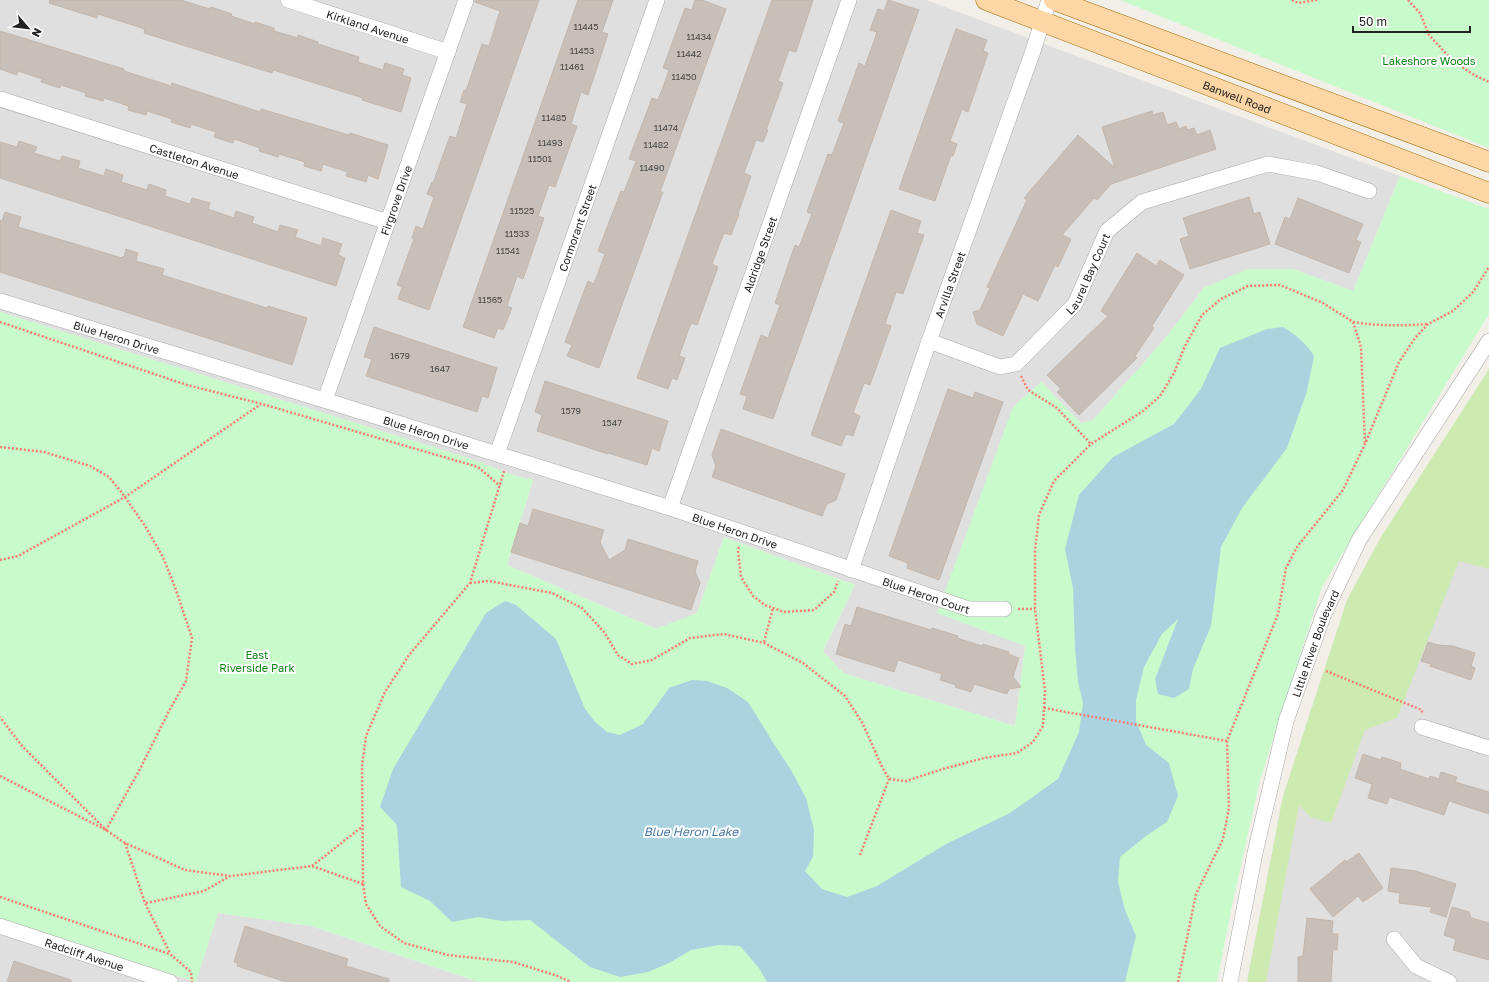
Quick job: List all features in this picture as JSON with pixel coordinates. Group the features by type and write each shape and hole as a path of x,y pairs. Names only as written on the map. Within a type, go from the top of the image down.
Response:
{"main road":[{"name":"Banwell Road","path":"986,0 1489,193"},
{"path":"1054,0 1489,162"}],"street":[{"name":"Kirkland Avenue","path":"288,0 448,52"},
{"name":"Firgrove Drive","path":"325,400 466,0"},
{"name":"Cormorant Street","path":"497,454 657,0"},
{"name":"Aldridge Street","path":"670,508 849,0"},
{"name":"Arvilla Street","path":"847,569 1049,0"},
{"name":"Castleton Avenue","path":"0,99 388,222"},
{"name":"Laurel Bay Court","path":"1016,364 1075,304 1107,231 1142,202 1268,164 1317,173 1369,191"},
{"name":"Blue Heron Drive","path":"0,301 325,400 670,508 847,569"},
{"path":"929,341 1000,367 1016,364"},
{"name":"Little River Boulevard","path":"1230,982 1255,853 1286,721 1323,616 1359,540 1400,475 1489,341"},
{"name":"Blue Heron Court","path":"847,569 969,609 1004,609"},
{"path":"1422,727 1489,748"},
{"name":"Radcliff Avenue","path":"0,926 168,982"},
{"path":"1394,939 1416,966 1449,982"}],"path":[{"path":"1292,0 1298,3 1317,0"},
{"path":"1408,0 1420,13 1429,35 1452,60 1474,75 1489,82"},
{"path":"1178,982 1196,894 1223,839 1229,808 1227,741 1278,614 1286,568 1297,547 1343,490 1399,362 1415,338 1428,324 1452,311 1463,302 1473,292 1489,267"},
{"path":"470,583 489,581 552,593 582,608 604,632 618,655 632,664 652,660 690,638 724,634 764,643 803,663 845,696 863,724 881,765 890,779 906,782 961,764 984,758 1017,753 1033,742 1043,726 1045,692 1035,609 1035,551 1039,515 1054,480 1091,444 1143,411 1160,396 1174,373 1185,346 1202,315 1221,299 1248,286 1280,285 1323,303 1353,322 1374,326 1428,324"},
{"path":"0,322 188,385 262,404 478,468 500,486"},
{"path":"1353,322 1361,347 1364,444"},
{"path":"1016,364 1028,390 1058,408 1091,444"},
{"path":"0,560 18,556 125,497 262,404"},
{"path":"0,447 44,452 90,466 109,477 145,526 163,557 192,638 186,681 106,830"},
{"path":"504,469 470,583 409,655 385,692 366,736 362,766 363,884 366,904 380,926 404,943 448,955 513,962 571,982"},
{"path":"743,533 738,550 741,577 752,596 765,605 784,612 814,610 834,592 847,569"},
{"path":"764,643 773,608"},
{"path":"1326,671 1422,710 1422,727"},
{"path":"1044,708 1227,741"},
{"path":"0,717 22,746 106,830"},
{"path":"0,776 106,830 125,843 185,870 230,876 312,866 363,884"},
{"path":"860,854 890,779"},
{"path":"312,866 363,826"},
{"path":"125,843 145,903 170,954"},
{"path":"145,903 204,891 230,876"},
{"path":"0,897 170,954 191,972 192,982"}],"shaded area":[{"path":"0,0 926,0 1400,176 1353,291 1293,269 1204,288 1162,342 1093,420 1081,423 1041,382 1025,646 1015,726 843,673 823,652 855,585 724,537 697,613 657,629 507,565 533,480 516,476 468,458 0,312"},
{"path":"1381,537 1489,569 1489,982 1247,982 1283,796 1347,600"},
{"path":"218,913 311,926 479,982 195,982"},
{"path":"0,918 195,982 0,982"}],"green space":[{"name":"Lakeshore Woods","path":"1120,0 1489,0 1489,148"},
{"name":"East Riverside Park","path":"1400,176 1489,209 1489,314 1322,587 1260,780 1217,982 479,982 311,926 218,913 196,982 0,918 0,312 468,458 516,476 533,480 507,565 656,629 697,613 724,537 855,585 823,651 843,673 1015,726 1025,646 937,613 1013,407 1041,382 1081,423 1093,420 1162,342 1204,288 1247,269 1293,269 1353,291"},
{"path":"1489,369 1489,569 1459,561 1397,718 1365,730 1331,823 1310,817 1299,805 1266,982 1247,982 1283,796 1347,600 1381,537"}],"water":[{"name":"Blue Heron Lake","path":"1283,327 1300,340 1314,356 1307,391 1287,448 1242,508 1221,547 1211,626 1193,669 1189,689 1174,698 1158,694 1155,679 1178,619 1162,634 1144,667 1136,700 1136,721 1146,745 1169,763 1178,796 1167,822 1146,836 1120,857 1118,882 1125,910 1136,936 1125,982 767,982 759,968 740,946 719,945 691,950 669,963 648,972 620,977 590,967 530,920 502,921 478,917 452,922 430,901 401,887 397,825 380,807 393,769 486,613 505,601 516,605 556,639 585,709 595,722 607,732 620,735 643,724 669,688 692,680 707,681 727,688 748,702 791,770 806,798 814,830 813,857 805,871 822,889 847,897 877,886 946,844 1010,813 1058,779 1079,732 1083,703 1078,682 1073,588 1065,549 1079,495 1113,457 1174,424 1201,389 1220,348 1267,329"}],"building":[{"path":"50,0 181,0 210,9 211,7 255,24 255,22 274,28 274,31 298,38 298,35 318,42 318,44 359,57 358,62 383,70 385,63 404,69 402,75 411,78 401,112 362,100 363,98 273,70 272,73 144,33 145,29 98,14 97,18 49,3"},
{"path":"475,0 539,0 429,310 398,299 402,287 397,285 414,239 412,238 416,226 423,229 434,197 427,194 432,182 433,183 450,136 456,138 467,104 460,102 464,90 466,91 482,44 489,46 500,11 475,2"},
{"path":"578,0 613,0 602,32 608,34 588,95 581,92 571,124 577,126 555,187 549,185 538,216 544,218 523,279 517,276 507,306 512,308 503,330 498,328 494,338 463,327"},
{"path":"695,0 702,0 726,9 660,192 663,192 599,368 567,356 572,345 565,342 588,281 594,284 605,254 598,251 621,191 624,192 636,161 629,159 652,98 658,100 663,87 669,70 663,68 685,8 692,10"},
{"path":"772,0 813,0 796,52 789,50 778,81 783,83 766,130 768,130 763,142 756,140 744,173 751,176 739,214 731,235 724,233 712,264 718,267 697,325 691,323 679,356 685,358 677,380 672,378 668,389 637,378"},
{"path":"888,0 919,10 773,419 743,409 747,396 740,394 761,335 768,338 780,305 775,303 795,245 799,247 812,214 807,212 828,154 832,155 844,123 838,121 859,63 865,66 877,32 870,30 878,9 884,11"},
{"path":"956,29 987,40 983,51 988,53 968,112 962,109 950,141 957,144 953,156 951,155 935,201 899,189"},
{"path":"0,31 124,69 124,71 171,86 172,83 260,112 261,109 388,145 378,179 368,175 366,182 346,176 348,172 323,164 321,171 304,166 305,162 279,154 278,157 259,151 260,148 234,139 233,143 214,137 216,132 191,124 190,128 171,122 172,119 147,111 146,115 128,110 129,106 104,98 103,101 85,96 86,93 61,85 60,88 41,82 42,79 18,71 17,75 0,69"},
{"path":"1152,111 1153,115 1163,112 1167,125 1176,122 1179,129 1186,126 1187,130 1194,128 1197,135 1210,130 1216,149 1111,184 1097,200 1094,198 1062,235 1071,239 1058,267 1055,265 1038,301 1023,294 1003,336 977,324 973,312 980,310 990,288 987,287 1027,200 1024,198 1078,135 1115,168 1102,127"},
{"path":"19,141 37,147 34,153 60,161 62,156 80,161 78,168 104,176 106,169 123,175 121,182 147,190 149,184 166,190 165,196 190,204 192,198 210,203 208,209 234,218 236,211 254,217 252,223 278,232 280,225 298,230 295,237 321,246 323,238 342,244 338,255 345,258 336,286 0,178 0,142 17,147"},
{"path":"1249,197 1254,214 1260,212 1270,244 1190,269 1180,239 1189,236 1183,218"},
{"path":"1298,198 1363,224 1356,240 1361,242 1349,273 1275,244 1285,217 1290,219"},
{"path":"891,210 921,221 917,233 924,235 903,294 896,292 885,324 891,326 870,385 864,383 853,413 860,416 853,436 846,434 841,446 811,435"},
{"path":"5,212 21,217 18,227 122,258 123,256 124,257 126,249 138,253 136,261 164,269 162,275 267,308 268,306 307,318 292,365 0,272 0,220 2,221"},
{"path":"1137,253 1156,266 1160,260 1184,275 1152,326 1154,328 1135,356 1137,358 1079,415 1057,392 1061,389 1047,375 1108,316 1101,311"},
{"path":"374,327 497,368 488,398 482,396 477,412 366,376 372,359 364,357"},
{"path":"545,381 668,421 659,451 652,448 647,465 537,431 542,415 535,412"},
{"path":"948,389 973,398 975,392 1003,402 939,580 907,568 908,563 889,556"},
{"path":"721,429 845,474 836,500 827,504 822,516 712,477 716,466 712,455"},
{"path":"533,509 604,530 600,542 609,560 625,550 628,539 698,561 695,572 700,583 691,610 511,552 520,523 528,526"},
{"path":"857,607 931,630 932,628 958,636 957,638 982,646 983,644 1009,652 1008,654 1019,658 1013,677 1021,687 1009,689 1007,694 974,684 971,692 940,680 942,674 898,660 894,672 836,654 845,624 851,626"},
{"path":"1428,642 1438,645 1453,646 1475,653 1471,666 1475,668 1471,680 1430,666 1431,664 1421,661"},
{"path":"1363,754 1381,760 1382,757 1401,763 1400,769 1429,779 1430,776 1439,779 1441,772 1457,777 1455,782 1489,792 1489,814 1449,801 1444,815 1389,797 1387,804 1368,798 1372,784 1355,778"},
{"path":"1359,853 1383,888 1363,902 1358,896 1333,917 1310,889 1345,860 1346,862"},
{"path":"1391,868 1416,871 1456,884 1446,917 1430,912 1432,907 1399,903 1400,893 1388,891"},
{"path":"1452,907 1469,912 1471,918 1489,923 1489,960 1453,950 1456,939 1444,935"},
{"path":"1307,918 1333,921 1332,934 1338,934 1337,950 1333,949 1331,982 1298,982 1298,957 1303,956"},
{"path":"245,926 348,959 346,966 389,979 389,982 286,982 237,966 238,963 234,962"},
{"path":"14,961 71,980 71,982 7,982"}]}
